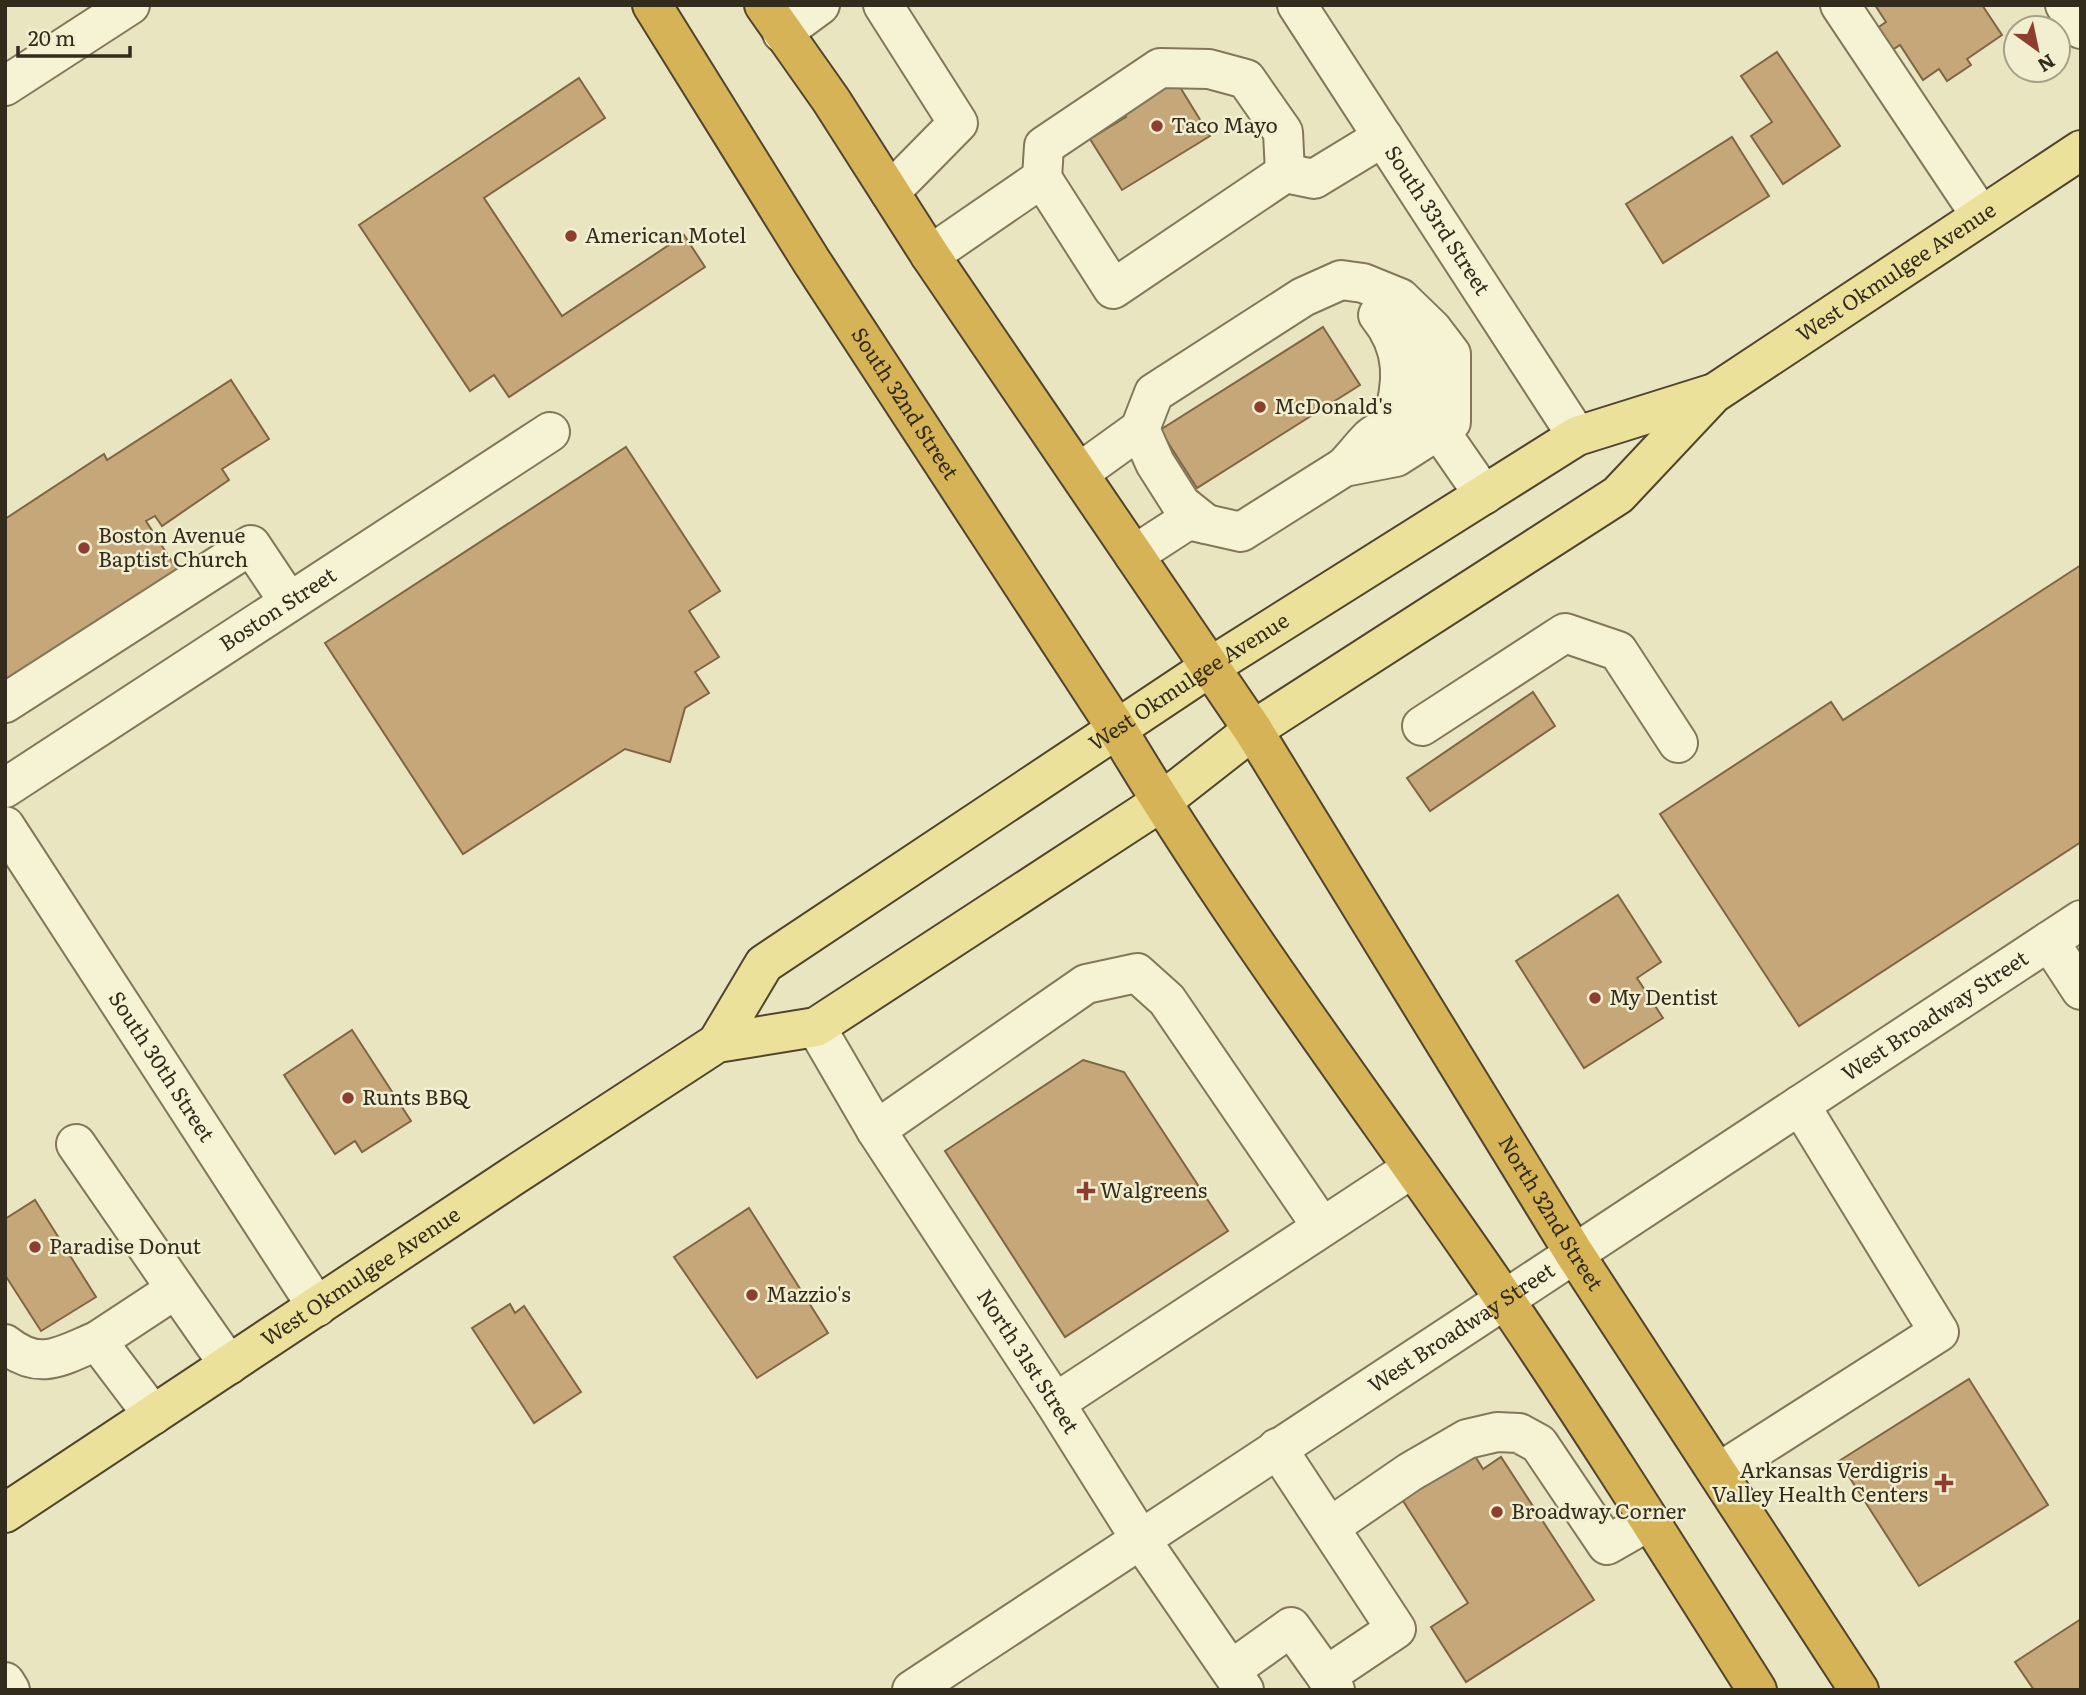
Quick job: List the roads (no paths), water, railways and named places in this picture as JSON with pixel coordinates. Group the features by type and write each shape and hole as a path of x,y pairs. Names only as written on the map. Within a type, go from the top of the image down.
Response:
{"highway":[{"name":"South 32nd Street","path":"652,5 812,262 1117,729 1161,802"},
{"path":"773,19 831,100 930,256 1253,730"},
{"name":"North 32nd Street","path":"1253,730 1574,1254 1858,1690"},
{"path":"1161,802 1327,1049 1505,1301 1756,1690"}],"main road":[{"name":"West Okmulgee Avenue","path":"5,1513 717,1043 816,1027 1161,802 1253,730 1618,495 1713,394 2081,150"},
{"name":"West Okmulgee Avenue","path":"717,1043 764,964 1210,667 1577,436 1713,394"}],"street":[{"path":"5,86 130,5"},
{"path":"773,19 820,5"},
{"path":"883,5 958,123 890,192"},
{"path":"1840,5 1981,216"},
{"path":"2065,5 2081,29"},
{"name":"South 33rd Street","path":"1298,6 1577,436"},
{"path":"1286,173 1283,132 1247,79 1209,69 1160,68 1044,146 1042,178 1113,289 1286,173 1314,179 1383,137"},
{"path":"930,256 1042,178"},
{"path":"1206,524 1181,504 1155,463 1140,428 1154,393 1303,297 1341,280 1363,283 1400,298 1432,329 1451,354 1451,422 1396,457 1344,467"},
{"path":"1079,473 1140,428 1324,314 1344,307 1364,308 1403,328 1428,354 1432,373 1428,390 1412,412 1371,436 1344,467 1241,531 1188,520 1134,555"},
{"path":"1439,430 1484,495"},
{"name":"Boston Street","path":"5,788 550,432"},
{"path":"5,703 251,545 289,602"},
{"path":"1422,726 1565,632 1618,652 1678,743"},
{"name":"South 30th Street","path":"5,826 317,1307"},
{"name":"West Broadway Street","path":"912,1690 2081,920"},
{"path":"2049,941 2081,990"},
{"path":"876,1130 1086,984 1137,973 1167,1000 1322,1227"},
{"name":"North 31st Street","path":"816,1027 876,1130 1055,1403 1141,1541 1238,1680"},
{"path":"1717,1473 1939,1332 1800,1105"},
{"path":"76,1144 229,1365"},
{"path":"1055,1403 1411,1169"},
{"path":"5,1344 19,1355 51,1360 97,1341 176,1289"},
{"path":"97,1341 153,1415"},
{"path":"1330,1527 1410,1472 1456,1445 1467,1439 1497,1432 1519,1433 1538,1444 1608,1545 1649,1521"},
{"path":"1238,1680 1291,1627 1331,1683 1396,1629 1277,1448"},
{"path":"5,1682 10,1690"}],"place":[{"name":"Taco Mayo","path":"1157,126"},
{"name":"American Motel","path":"571,236"},
{"name":"McDonald's","path":"1260,407"},
{"name":"Boston Avenue Baptist Church","path":"84,548"},
{"name":"My Dentist","path":"1595,998"},
{"name":"Runts BBQ","path":"348,1098"},
{"name":"Walgreens","path":"1086,1191"},
{"name":"Paradise Donut","path":"35,1247"},
{"name":"Mazzio's","path":"752,1295"},
{"name":"Arkansas Verdigris Valley Health Centers","path":"1944,1483"},
{"name":"Broadway Corner","path":"1497,1512"}]}
